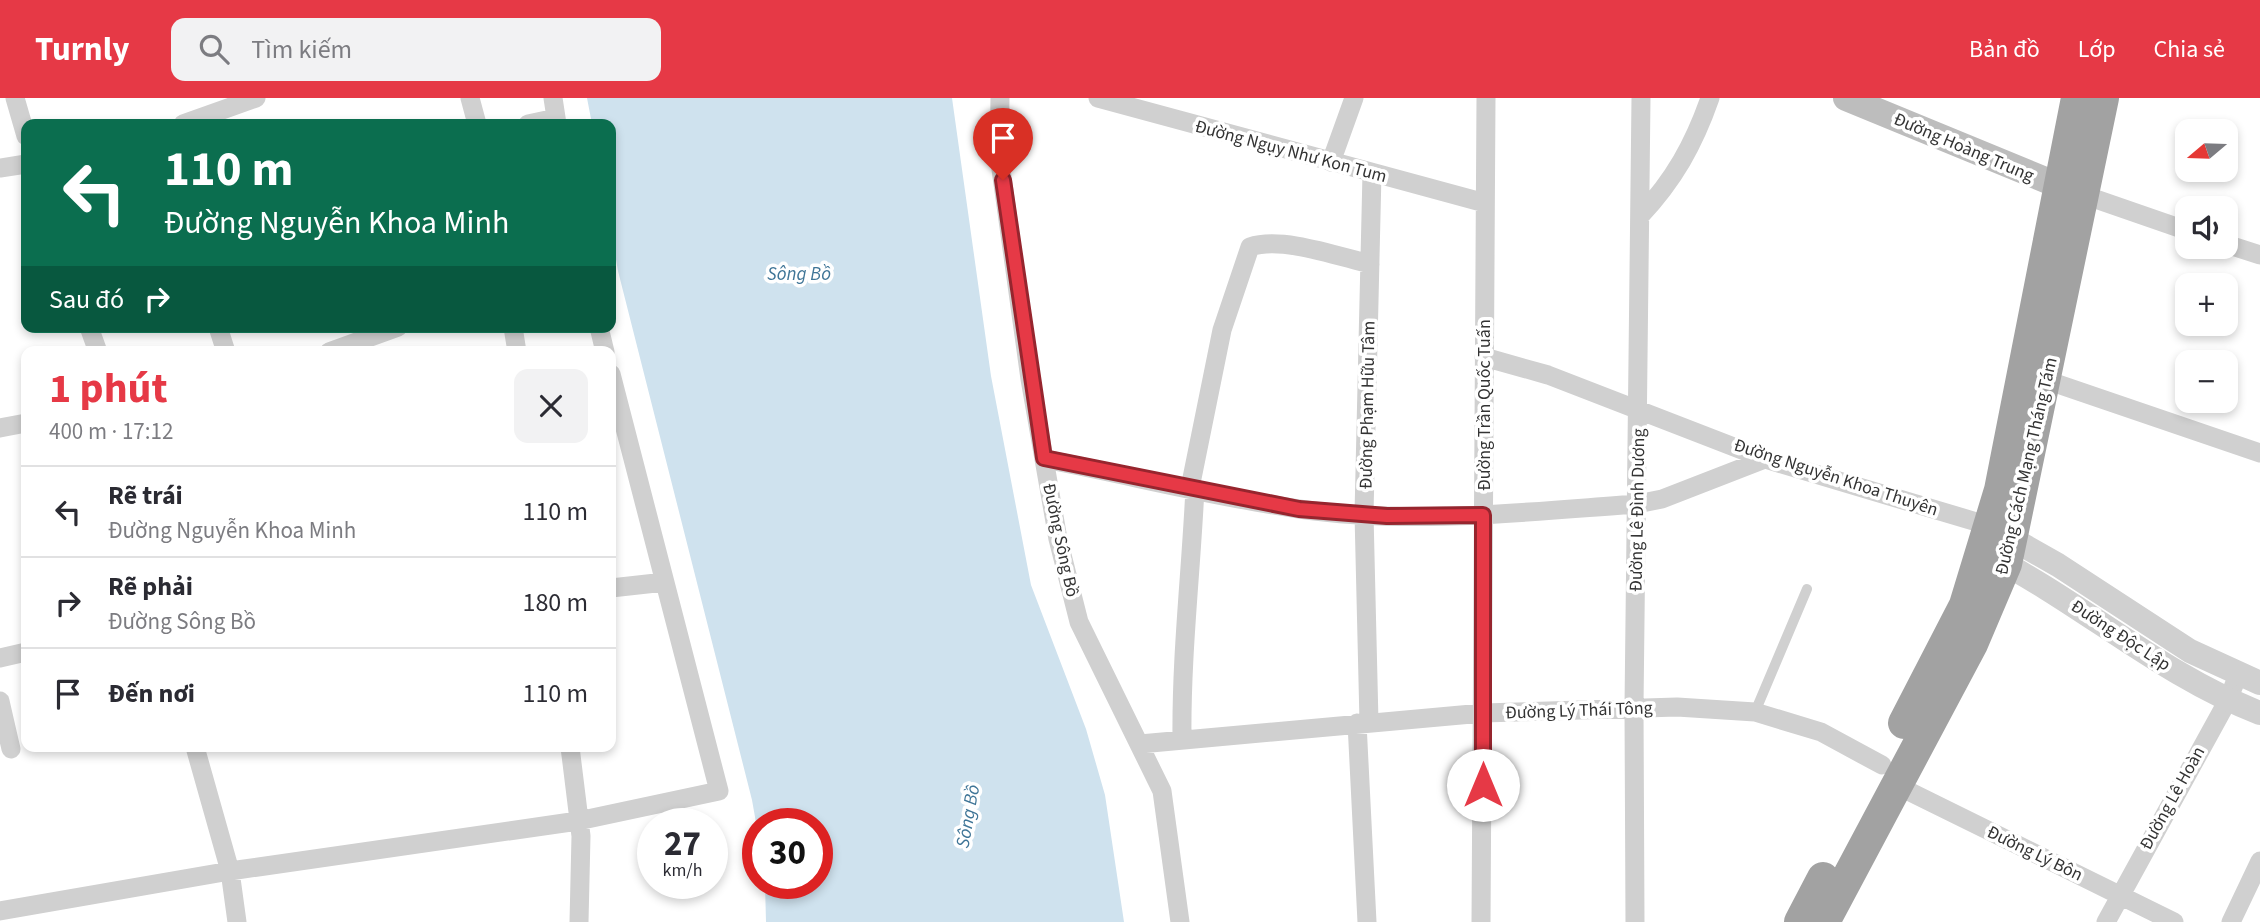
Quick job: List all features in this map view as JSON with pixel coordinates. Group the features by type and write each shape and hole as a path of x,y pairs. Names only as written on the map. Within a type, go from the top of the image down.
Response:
{"highway":[{"name":"Đường Cách Mạng Tháng Tám","path":"1800,922 1972,644 2046,380 2071,191 2077,98"},
{"name":"Đường Cách Mạng Tháng Tám","path":"1998,546 2071,191 2103,98"},
{"name":"Đường Cách Mạng Tháng Tám","path":"1824,922 1889,775"}],"main road":[{"name":"Đường Hoàng Trung","path":"1846,98 2071,191"}],"street":[{"path":"15,98 21,119"},
{"path":"197,119 256,98"},
{"path":"470,98 476,119"},
{"path":"553,98 557,119"},
{"name":"Đường Sông Bồ","path":"1000,98 999,155 1058,539 1079,622 1162,792 1186,922"},
{"name":"Đường Ngụy Như Kon Tum","path":"1098,98 1485,203"},
{"path":"1331,162 1353,98"},
{"name":"Đường Trần Quốc Tuấn","path":"1481,922 1486,98"},
{"name":"Đường Lê Đình Dương","path":"1635,922 1634,707 1641,98"},
{"path":"1640,216 1668,186 1697,136 1710,98"},
{"path":"0,168 21,165"},
{"name":"Đường Phạm Hữu Tâm","path":"1367,922 1363,722 1364,514 1372,173"},
{"path":"2071,191 2175,227"},
{"path":"1182,740 1184,633 1191,580 1192,488 1222,330 1244,258 1250,247 1262,242 1370,264"},
{"path":"2238,248 2260,256"},
{"path":"346,346 381,333"},
{"name":"Đường Nguyễn Khoa Thuyên","path":"1484,357 1548,374 1998,546"},
{"path":"2046,380 2260,453"},
{"path":"0,911 230,871 578,821 719,792 616,393"},
{"path":"0,428 21,424"},
{"path":"1044,458 1299,509 1364,514 1483,515 1637,504 1662,499 1765,459"},
{"name":"Đường Độc Lập","path":"1998,546 2057,565 2190,651 2249,679"},
{"name":"Đường Độc Lập","path":"1998,546 2228,700 2260,713"},
{"path":"616,587 665,582"},
{"path":"0,658 21,653"},
{"name":"Đường Lê Hoàn","path":"2106,922 2118,894 2228,700 2249,679"},
{"path":"0,701 11,749"},
{"name":"Đường Lý Thái Tông","path":"1140,744 1483,713 1634,707 1755,712 1821,732 1889,775"},
{"path":"195,752 230,871 237,922"},
{"path":"571,752 581,836 579,922"},
{"name":"Đường Lý Bôn","path":"1889,775 2174,922"},
{"path":"2231,922 2260,861"}],"lane":[{"path":"1755,712 1807,589"}],"water":[{"name":"Sông Bồ","path":"587,98 952,98 991,376 1031,585 1086,729 1105,795 1124,922 766,922 765,899 833,899 833,808 753,808 618,271 616,119 591,119"}],"route":[{"path":"1003,180 1030,379 1044,458 1299,509 1387,516 1483,515 1483,785"}]}
